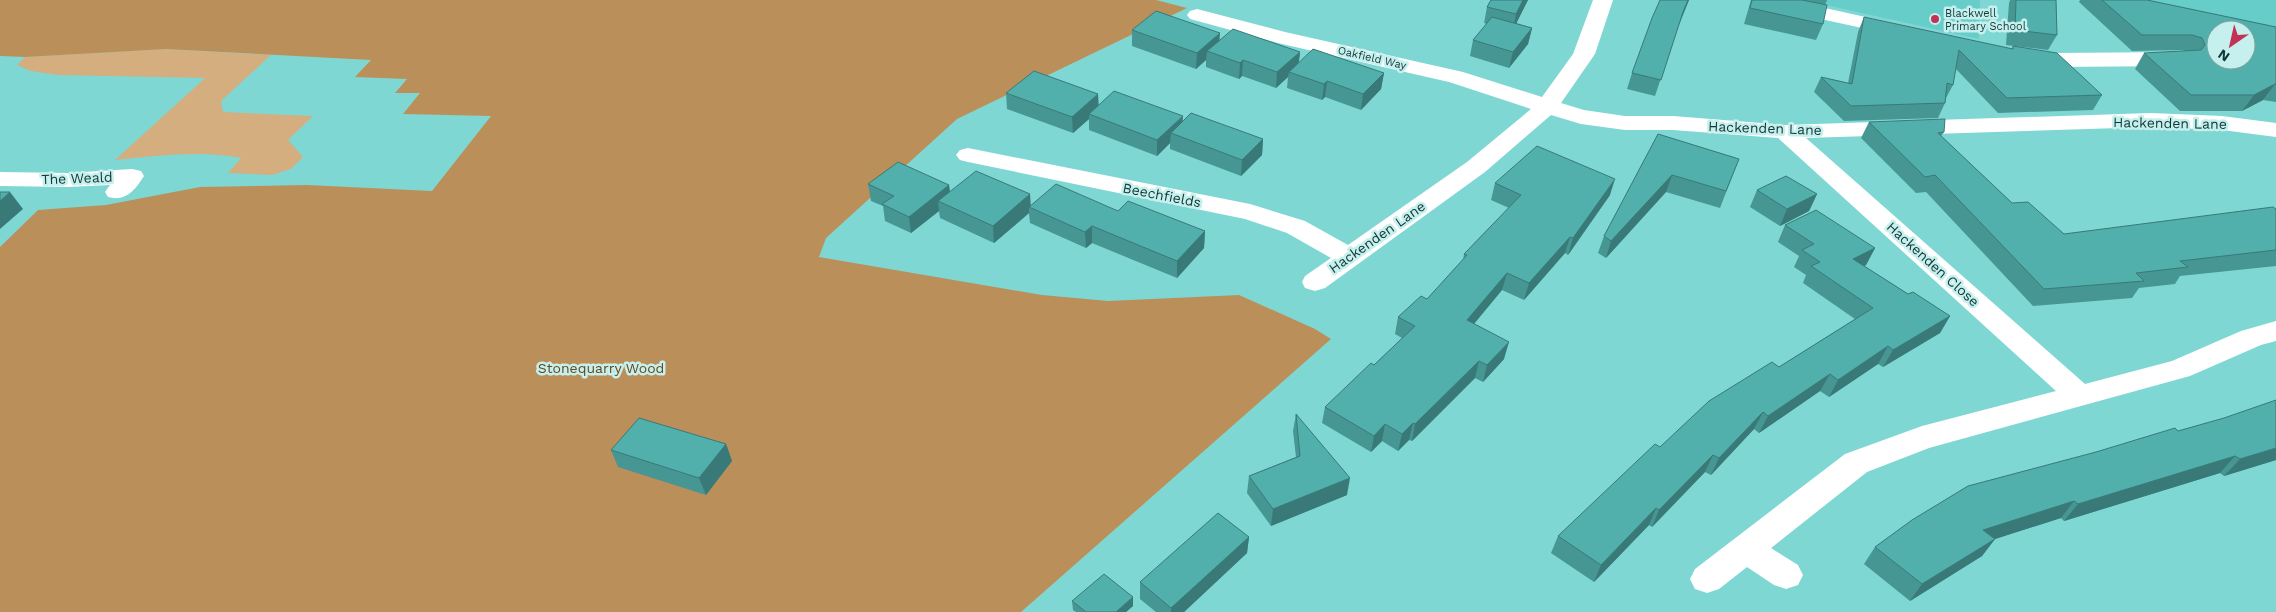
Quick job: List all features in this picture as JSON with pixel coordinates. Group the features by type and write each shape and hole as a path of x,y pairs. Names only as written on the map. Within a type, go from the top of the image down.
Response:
{"street":[{"path":"1546,108 1584,54 1603,0"},
{"path":"1761,0 1920,35"},
{"name":"Oakfield Way","path":"1197,15 1282,38 1455,77 1505,92 1546,108"},
{"path":"2006,53 2055,60 2182,60"},
{"name":"Hackenden Lane","path":"1315,282 1476,167 1546,108 1581,117 1626,123 1673,124 1785,132 2151,120 2222,123 2276,130"},
{"name":"Hackenden Close","path":"1785,132 2081,397"},
{"name":"Beechfields","path":"968,156 1250,212 1296,227 1349,257"},
{"name":"The Weald","path":"0,178 68,180 132,176 117,192"},
{"path":"1707,579 1856,463 1922,438 2180,369 2251,338 2276,331"},
{"path":"1745,548 1786,575"}],"shaded area":[{"name":"Blackwell Primary School","path":"1803,0 1980,0 1979,39"},
{"path":"2133,0 2276,0 2276,28 2256,24 2256,20 2235,20"},
{"path":"166,49 271,55 221,101 223,112 313,116 288,140 303,157 291,169 272,175 228,173 241,158 210,154 178,154 115,160 205,78 57,75 31,71 17,65 25,57"}],"green space":[{"name":"Stonequarry Wood","path":"0,0 1156,0 1187,8 957,119 826,238 819,257 1042,295 1108,301 1239,295 1315,329 1331,339 1021,612 0,612 0,247 38,210 106,205 200,187 307,185 432,191 491,116 403,114 420,93 395,93 407,79 355,77 371,60 166,49 25,57 0,56"}],"building":[{"path":"1491,0 1523,0 1516,14 1487,7"},
{"path":"1660,0 1688,0 1661,80 1632,73"},
{"path":"1752,0 1802,0 1827,5 1823,24 1750,8"},
{"path":"2016,0 2056,0 2057,35 2015,30"},
{"path":"2102,0 2147,0 2243,20 2206,20 2206,70 2256,70 2256,23 2276,27 2276,84 2254,95 2191,95 2144,53 2201,50 2205,45 2202,38 2192,35 2142,35"},
{"path":"1156,11 1220,33 1197,53 1132,30"},
{"path":"1492,17 1532,28 1513,52 1473,40"},
{"path":"1864,17 2013,49 2013,46 2057,53 2102,95 2007,98 1959,50 1953,85 1947,83 1945,103 1851,106 1821,77 1852,84"},
{"path":"1233,29 1300,52 1277,72 1243,60 1240,63 1207,51"},
{"path":"1313,49 1384,73 1363,94 1327,81 1324,84 1289,72"},
{"path":"1034,71 1098,94 1072,117 1006,93"},
{"path":"1114,91 1183,116 1157,140 1089,114"},
{"path":"1191,113 1263,139 1242,160 1171,133"},
{"path":"1945,119 1944,132 1938,133 2012,203 2028,202 2064,234 2273,207 2276,209 2276,250 2180,261 2188,267 2136,273 2144,281 2044,289 1935,175 1925,177 1869,122"},
{"path":"1658,134 1739,159 1726,191 1672,175 1611,241 1604,236"},
{"path":"1537,146 1615,179 1573,238 1570,237 1529,283 1507,273 1467,320 1509,342 1487,365 1479,361 1415,424 1413,423 1402,434 1385,424 1374,436 1325,407 1371,363 1374,365 1415,326 1398,317 1421,296 1427,299 1467,255 1464,254 1521,195 1495,183"},
{"path":"898,162 949,185 909,217 882,204 894,196 868,184"},
{"path":"976,171 1030,194 993,226 938,201"},
{"path":"1786,176 1817,194 1787,209 1757,190"},
{"path":"1056,184 1118,211 1128,201 1205,231 1177,261 1092,226 1085,232 1029,207"},
{"path":"0,192 10,192 0,201"},
{"path":"1816,210 1875,248 1853,259 1908,294 1913,292 1950,316 1893,350 1888,346 1838,380 1830,374 1768,416 1763,412 1719,458 1713,455 1659,510 1656,508 1601,565 1558,536 1655,444 1660,447 1709,401 1772,362 1779,367 1873,308 1811,266 1820,262 1802,250 1814,244 1785,225"},
{"path":"2276,400 2276,448 2240,459 2235,456 2078,504 2074,501 1983,530 1995,539 1922,584 1875,547 1912,520 1968,486 2096,452 2175,428 2178,431"},
{"path":"1296,414 1350,478 1273,509 1249,476 1300,456"},
{"path":"639,418 726,444 699,478 611,450"},
{"path":"1218,513 1249,537 1171,608 1140,582"},
{"path":"1104,574 1133,597 1116,612 1086,612 1072,601"}],"place":[{"name":"Blackwell Primary School","path":"1935,19"}]}
